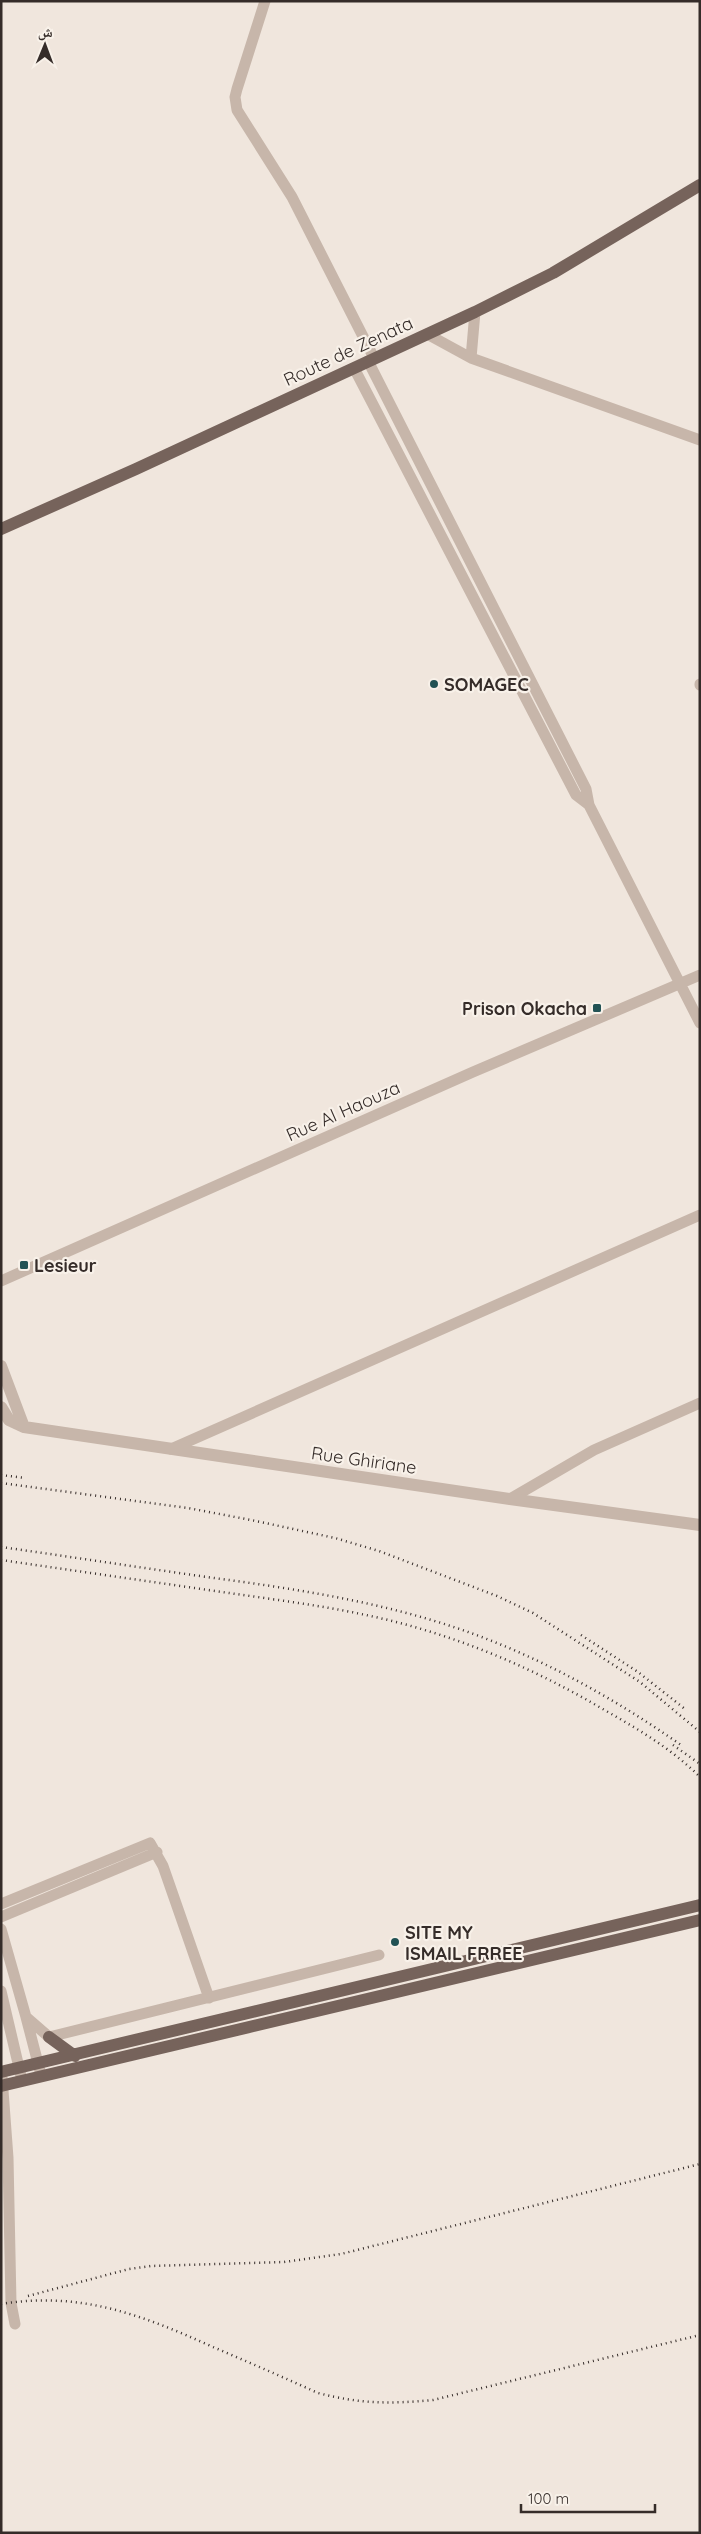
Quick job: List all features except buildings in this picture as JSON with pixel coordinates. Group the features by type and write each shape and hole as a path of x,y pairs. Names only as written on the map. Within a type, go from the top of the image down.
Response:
{"main road":[{"name":"Route de Zenata","path":"1,529 136,469 475,312 553,273 700,185"},
{"path":"1,2072 700,1905"},
{"path":"2,2086 700,1920"},
{"path":"49,2037 74,2056"}],"street":[{"path":"265,1 235,98 238,110 288,190 348,307 357,317 373,358 586,788 589,805 700,1023"},
{"path":"472,358 475,312"},
{"path":"427,334 472,358 700,440"},
{"path":"354,368 576,795 589,805"},
{"name":"Rue Al Haouza","path":"1,1282 455,1080 700,975"},
{"path":"171,1449 700,1215"},
{"path":"1,1366 24,1427"},
{"path":"510,1499 594,1450 700,1403"},
{"path":"1,1407 9,1420 24,1427"},
{"name":"Rue Ghiriane","path":"24,1427 510,1499 700,1525"},
{"path":"1,1904 145,1843 152,1844 209,1998"},
{"path":"1,1917 156,1852"},
{"path":"1,1929 42,2078"},
{"path":"26,2017 49,2037 379,1955"},
{"path":"1,1991 23,2082"},
{"path":"1,2072 11,2227 11,2303 15,2324"}],"railway":[{"path":"1,1475 25,1478"},
{"path":"1,1483 188,1508 335,1538 379,1551 497,1596 533,1613 640,1682 700,1732"},
{"path":"1,1547 315,1593 414,1615 479,1636 532,1658 608,1698 681,1745"},
{"path":"1,1560 324,1607 372,1616 442,1635 512,1662 579,1696 653,1739 700,1777"},
{"path":"581,1635 638,1672 685,1709"},
{"path":"673,1745 700,1764"},
{"path":"28,2296 129,2269 151,2266 284,2262 341,2254 700,2164"},
{"path":"1,2304 58,2301 85,2303 110,2309 136,2316 187,2335 318,2393 376,2402 433,2400 700,2335"}],"place":[{"name":"SOMAGEC","path":"434,684"},
{"name":"Prison Okacha","path":"597,1008"},
{"name":"Lesieur","path":"24,1265"},
{"name":"SITE MY ISMAIL FRREE","path":"395,1942"}]}
